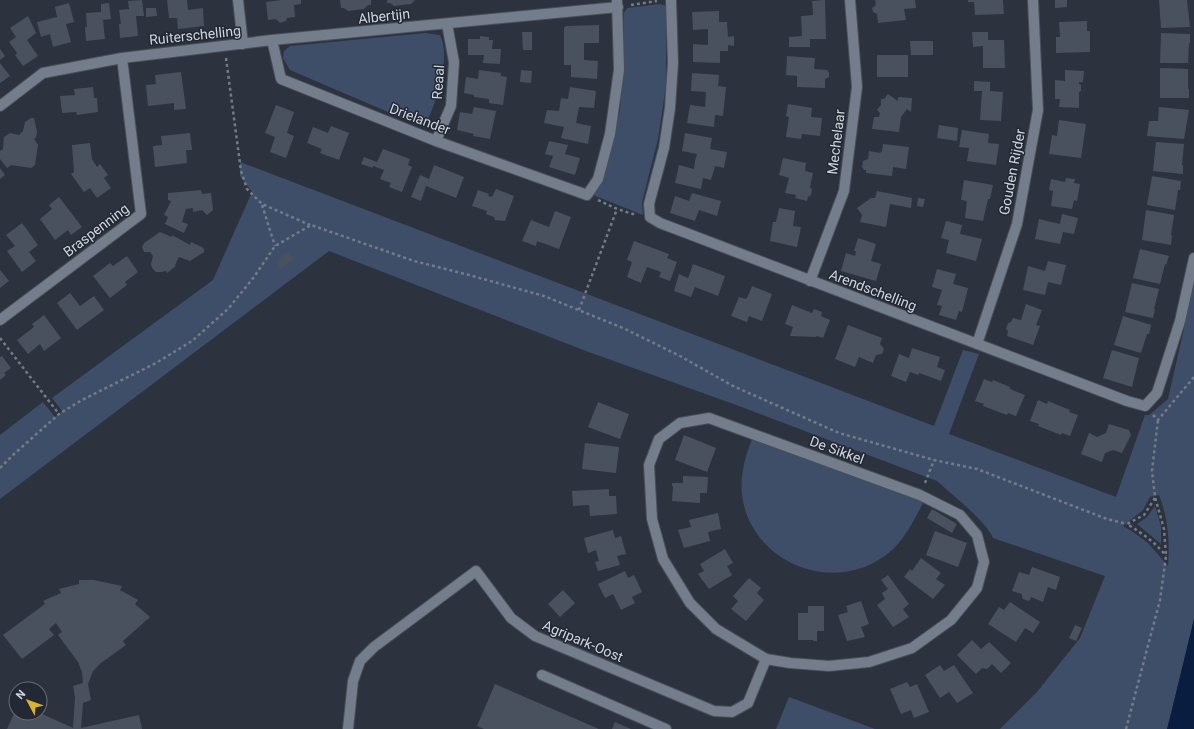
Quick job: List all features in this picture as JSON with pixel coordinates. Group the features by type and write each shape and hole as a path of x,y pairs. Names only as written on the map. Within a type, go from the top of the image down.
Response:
{"street":[{"path":"238,0 243,44"},
{"path":"650,217 650,204 664,148 670,108 673,63 671,0"},
{"name":"Mechelaar","path":"810,280 844,191 857,87 850,0"},
{"name":"Gouden Rijder","path":"977,344 1017,224 1038,110 1033,0"},
{"path":"587,195 598,179 610,134 619,70 618,3"},
{"name":"Albertijn","path":"272,40 447,24 618,3"},
{"name":"Reaal","path":"436,141 450,106 454,62 447,24"},
{"name":"Ruiterschelling","path":"122,58 272,40"},
{"name":"Drielander","path":"272,40 281,79 436,141 587,195"},
{"path":"0,106 43,72 122,58"},
{"name":"Braspenning","path":"0,320 141,214 122,58"},
{"name":"Arendschelling","path":"650,217 660,223 1127,401 1145,406"},
{"path":"1145,406 1157,393 1180,321 1194,258"},
{"name":"De Sikkel","path":"709,418 920,495 960,515 977,535 984,562 977,588 951,620 912,648 869,662 829,666 790,663 766,659 716,629 690,604 663,559 652,519 649,465 659,439 680,423 709,418"},
{"name":"Agripark-Oost","path":"348,729 353,681 360,661 374,647 476,571 511,618 535,636 714,711 732,712 748,703 766,659"},
{"path":"542,675 666,729"}],"path":[{"path":"618,3 662,0"},
{"path":"225,46 241,171 247,189 262,204 311,225 414,261 544,296 623,328 680,356 733,386 839,433 934,460 976,469 1004,478 1107,519 1127,524 1147,536 1166,556"},
{"path":"587,195 617,209 644,217 650,217"},
{"path":"262,204 275,246"},
{"path":"579,310 617,209"},
{"path":"0,468 59,414 82,400 156,363 192,341 228,309 254,277 275,246 311,225"},
{"path":"0,338 59,414"},
{"path":"1126,729 1160,600 1166,556 1164,529 1155,497 1152,471 1158,420 1194,377"},
{"path":"1145,406 1158,420"},
{"path":"920,495 934,460"},
{"path":"1127,524 1144,515 1155,497"}],"shaded area":[{"path":"660,4 666,6 666,85 658,139 642,202 643,215 593,195 603,182 620,110 624,52 624,13 627,8"},
{"path":"425,33 440,35 444,55 438,92 426,123 416,124 290,70 283,58 284,51 290,46"},
{"path":"240,162 934,426 963,350 979,354 949,434 1116,497 1145,415 1149,415 1168,399 1188,311 1194,273 1194,619 1167,729 1000,729 1037,692 1080,638 1105,576 993,538 984,524 937,481 739,406 586,351 329,251 0,499 0,435 43,402 55,417 62,411 52,398 213,280 252,192 240,176","holes":["1159,495 1168,530 1168,566 1148,543 1123,526 1143,510 1150,497"]},
{"path":"752,439 916,498 923,503 909,528 897,545 871,564 847,572 824,572 800,567 779,556 762,540 749,519 742,495 742,473"},
{"path":"1155,506 1161,526 1161,544 1137,524 1147,517"},
{"path":"1194,619 1194,729 1167,729 1171,714"},
{"path":"789,697 875,729 776,729"}],"building":[{"path":"142,0 144,16 136,16 138,36 120,38 119,24 121,24 119,10 129,9 128,1"},
{"path":"167,0 187,0 188,10 203,8 204,26 178,29 177,18 169,18"},
{"path":"301,0 301,4 294,5 295,17 287,18 286,21 280,23 276,19 268,20 266,2"},
{"path":"340,0 371,0 371,5 368,5 364,9 348,11 341,8"},
{"path":"387,0 415,0 411,4 394,6 387,3"},
{"path":"825,0 826,39 810,39 810,47 789,47 789,37 802,36 801,16 813,15 812,1"},
{"path":"875,0 915,0 916,8 904,9 906,20 878,23 877,14 873,12 872,8 876,5"},
{"path":"968,0 1003,0 1004,14 975,15 974,2 968,2"},
{"path":"1055,0 1067,0 1067,7 1055,8"},
{"path":"1159,0 1187,0 1190,27 1161,28"},
{"path":"69,3 74,22 66,24 71,42 53,47 50,34 41,37 37,22 57,17 55,7"},
{"path":"109,3 111,19 103,20 105,39 86,41 86,13 101,12 101,4"},
{"path":"146,8 156,8 157,16 146,17"},
{"path":"719,11 719,22 727,22 728,37 734,36 734,46 728,45 728,51 720,51 720,63 693,62 693,44 708,45 708,29 693,30 692,12"},
{"path":"28,16 36,33 27,40 38,56 23,66 15,55 17,53 9,42 16,37 10,28"},
{"path":"1087,21 1087,31 1090,31 1090,52 1056,53 1056,37 1060,37 1059,22"},
{"path":"599,25 599,43 584,43 584,60 598,61 597,79 571,77 571,65 564,65 564,28 566,26"},
{"path":"522,32 532,32 532,50 523,50"},
{"path":"972,32 988,32 988,40 1004,40 1005,68 983,68 983,46 973,47"},
{"path":"1161,33 1190,34 1188,63 1160,63"},
{"path":"480,36 489,37 489,40 493,40 492,49 501,49 500,64 483,63 484,55 468,55 468,39 480,39"},
{"path":"910,41 933,41 933,55 911,55"},
{"path":"0,49 5,56 0,60"},
{"path":"877,55 908,55 908,77 877,77"},
{"path":"787,56 815,58 814,69 827,70 829,73 829,77 825,79 825,88 797,87 797,76 786,75"},
{"path":"0,63 10,76 0,83"},
{"path":"1160,68 1188,69 1189,98 1160,98"},
{"path":"479,70 501,73 501,76 507,77 503,105 489,103 489,99 474,97 474,95 464,93 466,77 478,79"},
{"path":"521,70 532,71 531,83 520,82"},
{"path":"1065,70 1084,71 1083,82 1079,82 1081,85 1081,91 1079,92 1079,108 1059,107 1060,99 1055,99 1055,80 1065,81"},
{"path":"181,72 186,109 174,110 174,103 148,106 146,85 156,84 155,75"},
{"path":"692,73 719,75 718,86 726,87 723,116 715,115 714,127 687,123 690,105 705,107 706,92 691,91"},
{"path":"974,81 990,82 990,91 1003,92 1001,121 980,120 982,91 974,91"},
{"path":"93,87 94,98 97,98 98,112 77,115 76,112 62,113 60,96 75,95 74,89"},
{"path":"570,87 596,91 594,108 579,107 576,123 591,126 588,144 561,138 564,127 544,123 547,110 559,111 561,98 568,99"},
{"path":"888,94 898,101 898,97 912,98 911,112 907,109 901,117 899,132 872,129 874,117 879,117 880,113 877,110 881,105 881,99 884,99"},
{"path":"788,104 812,108 811,117 822,118 820,136 802,134 801,139 786,137 789,117 786,116"},
{"path":"276,105 294,112 287,133 294,136 286,158 270,152 275,137 265,133"},
{"path":"474,107 496,111 490,139 473,136 474,134 457,130 460,112 472,114"},
{"path":"1159,107 1189,110 1184,139 1147,136 1149,121 1158,121"},
{"path":"31,118 34,118 37,132 36,138 34,139 38,145 35,165 31,168 11,165 7,168 0,159 0,151 3,149 4,137 10,133 19,135 23,131 25,122"},
{"path":"1059,120 1086,124 1081,158 1049,154 1052,135 1057,136"},
{"path":"939,125 958,128 957,141 937,138"},
{"path":"331,126 349,133 339,160 320,153 322,149 307,143 313,127 328,133"},
{"path":"962,130 989,134 988,143 999,144 996,165 967,161 969,148 959,147"},
{"path":"190,133 192,150 186,150 187,163 155,167 153,146 162,145 161,136"},
{"path":"685,133 712,138 710,149 727,152 724,168 715,166 711,180 703,178 701,189 675,183 679,165 694,169 697,154 682,151"},
{"path":"549,141 568,145 565,154 580,158 575,175 549,167 553,156 545,154"},
{"path":"1156,142 1184,144 1182,165 1183,174 1153,171"},
{"path":"90,143 92,159 97,167 100,164 108,175 104,178 111,188 97,198 90,188 84,192 71,174 74,172 72,145"},
{"path":"883,144 909,147 906,169 893,167 892,176 866,173 866,170 862,167 863,161 868,159 869,151 880,153 882,151"},
{"path":"383,149 410,159 408,165 412,167 402,192 389,187 391,183 380,179 384,170 361,164 364,157 377,162"},
{"path":"783,158 806,163 805,171 813,173 810,187 812,190 811,195 808,197 807,201 795,198 796,195 785,193 789,178 779,175"},
{"path":"434,165 464,177 456,198 426,186 421,201 411,197 420,175 429,179"},
{"path":"0,168 5,175 0,179"},
{"path":"1152,176 1181,181 1175,210 1147,205"},
{"path":"1066,178 1075,179 1074,183 1080,184 1077,201 1074,200 1072,209 1051,206 1053,191 1049,190 1051,179 1065,182"},
{"path":"964,180 993,185 983,221 965,218 967,201 961,200"},
{"path":"496,189 514,196 505,221 495,220 494,217 486,214 487,211 472,206 478,190 489,194 488,196 492,197"},
{"path":"201,190 202,194 211,193 213,210 207,215 202,210 193,212 193,208 186,209 182,222 188,224 184,233 165,224 168,217 164,215 171,201 168,200 168,193"},
{"path":"877,191 912,198 911,208 890,204 886,227 860,222 862,215 857,208 871,198 875,198"},
{"path":"692,193 721,201 717,216 699,210 695,221 670,213 675,196 689,201"},
{"path":"59,197 82,227 71,235 68,230 55,240 40,219 52,209 49,205"},
{"path":"918,198 925,199 923,207 917,206"},
{"path":"779,208 795,211 793,226 801,227 797,247 770,241 773,222 776,222"},
{"path":"1146,210 1174,215 1171,245 1142,240"},
{"path":"555,211 571,217 559,249 537,241 536,246 522,241 531,220 549,227"},
{"path":"1062,214 1078,218 1074,234 1063,232 1060,244 1035,239 1039,219 1060,224"},
{"path":"946,221 962,225 960,234 982,239 976,261 946,253 949,240 941,238"},
{"path":"22,223 38,245 29,252 36,261 22,272 7,251 15,246 6,235"},
{"path":"160,232 172,237 172,235 190,245 191,242 202,247 204,252 190,261 179,257 175,265 176,266 167,273 166,271 156,272 152,268 151,264 153,256 150,252 144,252 142,247 144,243"},
{"path":"858,238 876,244 871,261 881,264 876,281 841,271 846,253 855,256 856,251 854,251"},
{"path":"634,241 669,254 667,258 677,262 670,281 659,277 661,272 647,267 641,283 627,277 632,262 627,260"},
{"path":"1140,249 1169,256 1166,265 1165,264 1160,284 1133,278"},
{"path":"289,251 294,259 281,269 276,261"},
{"path":"127,256 138,272 125,282 127,285 110,298 93,276 110,263 113,266"},
{"path":"1048,261 1066,265 1061,285 1048,282 1045,295 1023,290 1028,266 1045,271"},
{"path":"693,264 725,276 718,296 695,287 691,297 674,291 679,274 688,278"},
{"path":"937,269 956,274 953,284 968,288 962,312 959,311 956,320 939,315 942,306 937,305 942,290 932,287"},
{"path":"0,270 9,281 0,288"},
{"path":"1132,283 1159,289 1153,318 1125,312"},
{"path":"752,286 772,294 762,321 749,316 747,322 731,316 739,297 746,299"},
{"path":"70,293 80,306 94,296 104,310 77,330 57,303"},
{"path":"1026,304 1042,310 1036,325 1040,326 1033,345 1007,336 1008,331 1006,329 1008,323 1011,322 1013,318 1021,320"},
{"path":"792,305 812,313 814,309 822,312 821,316 830,320 823,338 817,336 790,336 793,327 785,324"},
{"path":"44,315 61,338 44,351 40,344 28,354 17,340 34,327 32,324"},
{"path":"1123,316 1151,325 1141,353 1114,345"},
{"path":"848,325 882,338 880,344 884,349 883,352 882,354 876,355 873,363 859,357 855,367 835,359"},
{"path":"912,348 940,357 937,367 945,370 941,381 919,373 919,375 910,372 906,382 891,376 899,354 909,358"},
{"path":"1112,350 1139,358 1132,387 1103,378"},
{"path":"2,356 11,368 4,373 6,375 0,380 0,357"},
{"path":"984,379 992,382 993,380 1025,395 1016,416 1008,413 1007,415 983,406 984,404 975,401"},
{"path":"1038,400 1047,404 1048,401 1078,415 1070,436 1062,433 1061,435 1038,426 1039,424 1030,421"},
{"path":"598,402 629,414 620,439 588,427"},
{"path":"1109,424 1129,430 1131,435 1122,453 1113,450 1105,453 1102,462 1081,454 1089,433 1097,437 1106,433"},
{"path":"684,435 716,448 707,472 675,460"},
{"path":"585,443 619,447 616,473 582,469"},
{"path":"683,476 708,477 707,493 700,493 700,503 672,501 672,483 683,483"},
{"path":"609,489 609,496 616,496 617,514 590,516 589,505 573,506 572,491"},
{"path":"932,509 957,524 952,533 927,518"},
{"path":"718,513 721,529 708,532 710,541 684,548 678,530 691,527 689,520"},
{"path":"613,530 615,538 621,536 626,554 617,556 620,565 598,571 595,562 599,561 596,550 588,553 584,538"},
{"path":"935,531 967,543 958,567 926,555"},
{"path":"725,549 733,563 727,566 732,575 709,589 698,574 704,571 700,564"},
{"path":"921,558 941,573 936,579 945,585 933,599 904,577 910,569 912,571"},
{"path":"1032,567 1060,577 1056,590 1048,587 1043,602 1031,597 1028,601 1023,599 1022,594 1012,591 1019,572 1029,575"},
{"path":"625,571 628,578 634,575 642,592 632,597 635,603 621,610 613,594 605,598 598,584"},
{"path":"888,575 909,604 903,609 909,617 893,627 877,605 885,599 882,593 888,589 881,580"},
{"path":"749,578 761,588 757,593 764,600 746,621 731,609 738,601 733,596"},
{"path":"79,580 94,580 122,586 120,590 138,600 135,604 150,617 123,641 126,645 101,663 93,671 88,684 91,700 83,703 81,729 7,729 11,721 48,721 48,717 73,728 75,697 73,686 83,683 82,672 78,662 58,635 62,632 56,623 49,629 54,635 22,659 3,635 45,604 43,601 61,593 59,589 79,584"},
{"path":"563,590 575,603 560,617 548,604"},
{"path":"861,601 869,624 861,627 865,637 847,641 838,615 848,612 846,606"},
{"path":"1010,602 1040,622 1033,633 1025,628 1016,642 988,624 999,607 1004,610"},
{"path":"808,606 824,606 824,631 817,631 817,641 798,640 798,613 808,613"},
{"path":"1075,625 1082,628 1076,641 1069,638"},
{"path":"972,640 981,649 989,642 1011,663 1001,673 992,664 987,669 982,668 976,674 957,655"},
{"path":"940,665 944,671 954,665 973,693 957,703 949,692 940,698 925,675"},
{"path":"907,682 910,687 917,684 929,712 914,718 911,710 901,714 890,689"},
{"path":"495,684 599,729 484,729 477,726"},
{"path":"139,715 142,729 81,729 81,728"},
{"path":"615,722 631,729 612,729"}]}
